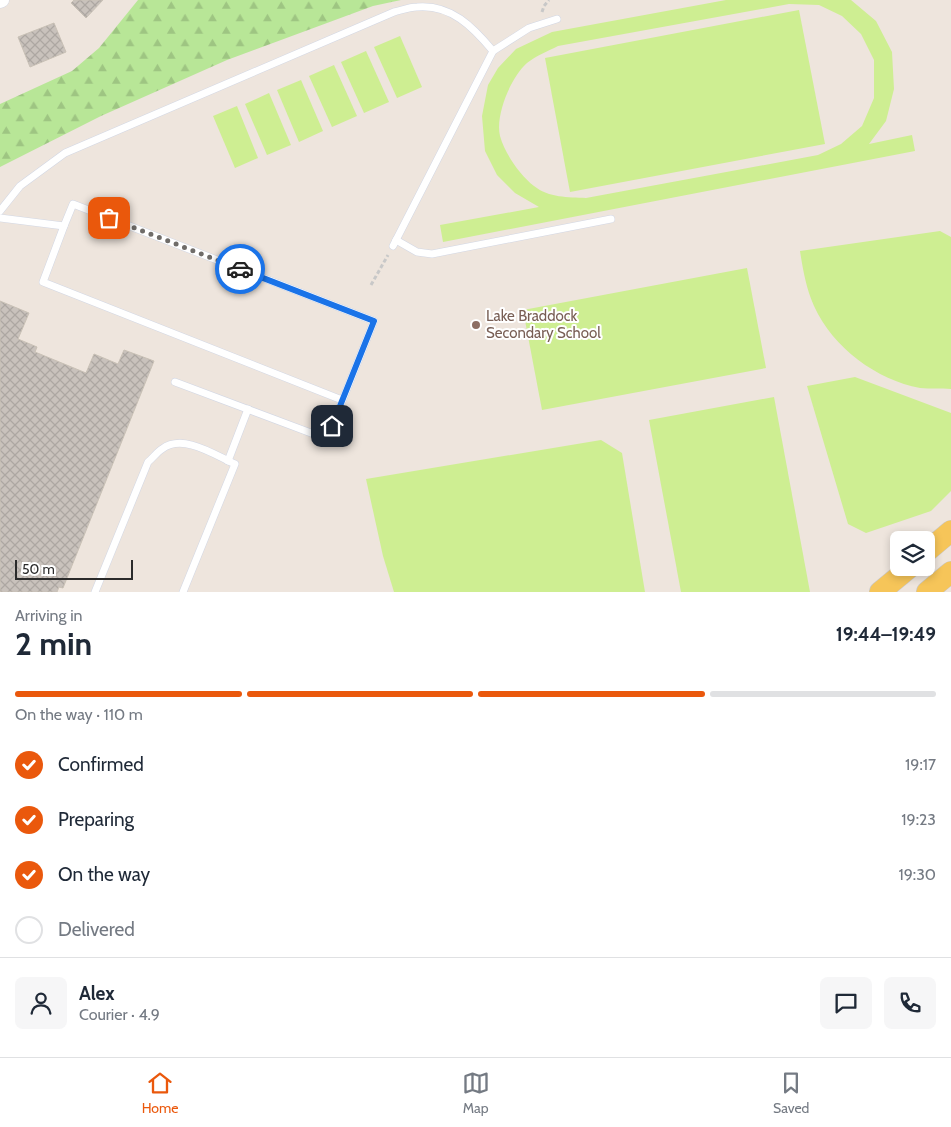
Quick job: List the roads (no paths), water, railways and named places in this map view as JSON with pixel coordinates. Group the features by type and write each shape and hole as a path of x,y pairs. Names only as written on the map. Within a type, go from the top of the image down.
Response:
{"main road":[{"path":"935,544 951,531"},
{"path":"927,592 951,572"},
{"path":"880,592 899,576"}],"lane":[{"path":"0,211 20,186 65,153 394,12 418,6 442,9 476,29 493,50"},
{"path":"557,19 528,28 493,50 395,243 417,252 432,254 611,219"},
{"path":"175,382 327,438 374,321 73,204 43,282 342,400"},
{"path":"0,218 64,226"},
{"path":"228,461 248,410"},
{"path":"95,592 148,462 164,447 177,443 195,446 235,464 183,592"}],"place":[{"name":"Lake Braddock Secondary School","path":"476,325"}]}
